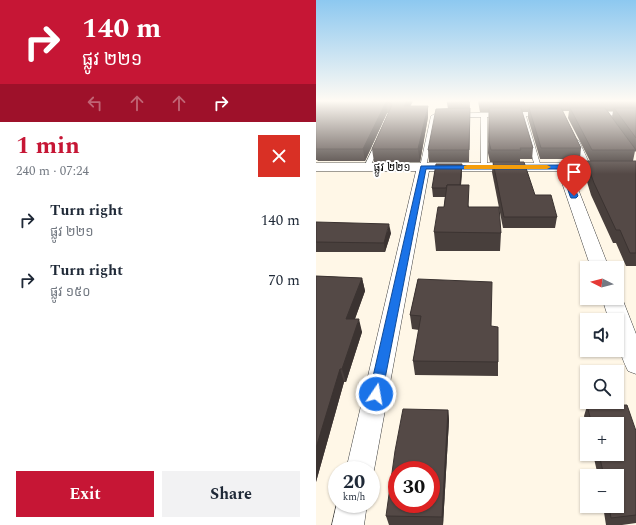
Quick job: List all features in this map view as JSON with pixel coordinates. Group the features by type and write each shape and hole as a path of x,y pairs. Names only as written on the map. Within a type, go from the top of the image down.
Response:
{"street":[{"name":"ផ្លូវ ២២១","path":"316,167 636,167"},
{"path":"362,461 423,167"},
{"path":"563,167 597,261"},
{"path":"615,305 636,364"},
{"path":"348,525 350,513"}],"lane":[{"path":"423,167 431,126"},
{"path":"484,126 484,167"},
{"path":"526,126 538,167"},
{"path":"573,134 588,167"},
{"path":"367,167 381,135"}],"building":[{"path":"316,126 374,126 363,149 316,149"},
{"path":"383,126 423,126 418,149 372,149"},
{"path":"433,126 470,126 469,150 428,150"},
{"path":"489,126 526,126 533,148 520,148 521,150 491,150 489,142"},
{"path":"534,126 570,126 581,148 541,148"},
{"path":"579,126 618,126 636,150 592,150"},
{"path":"627,126 636,126 636,138"},
{"path":"586,161 636,161 636,253 630,253 620,230 616,230 594,183"},
{"path":"493,162 524,162 535,195 551,195 557,217 504,217"},
{"path":"436,164 462,164 460,185 447,185 446,188 432,188"},
{"path":"447,185 469,185 468,207 499,207 501,233 434,232 438,207 444,207"},
{"path":"316,222 389,224 384,243 316,242"},
{"path":"316,276 362,278 346,319 359,319 342,369 340,369 316,448"},
{"path":"418,279 492,282 491,326 498,327 498,362 413,361 421,316 410,315"},
{"path":"624,405 627,405 636,431 636,515 611,518 610,513 624,513 624,469 602,469 601,461 624,461 624,417 590,417 588,409 624,409"},
{"path":"403,409 448,410 442,517 386,516 388,502 388,513 440,513 440,461 394,461"}],"slow traffic":[{"path":"467,167 547,167"}],"route":[{"path":"376,394 423,167 563,167 574,196"}]}
